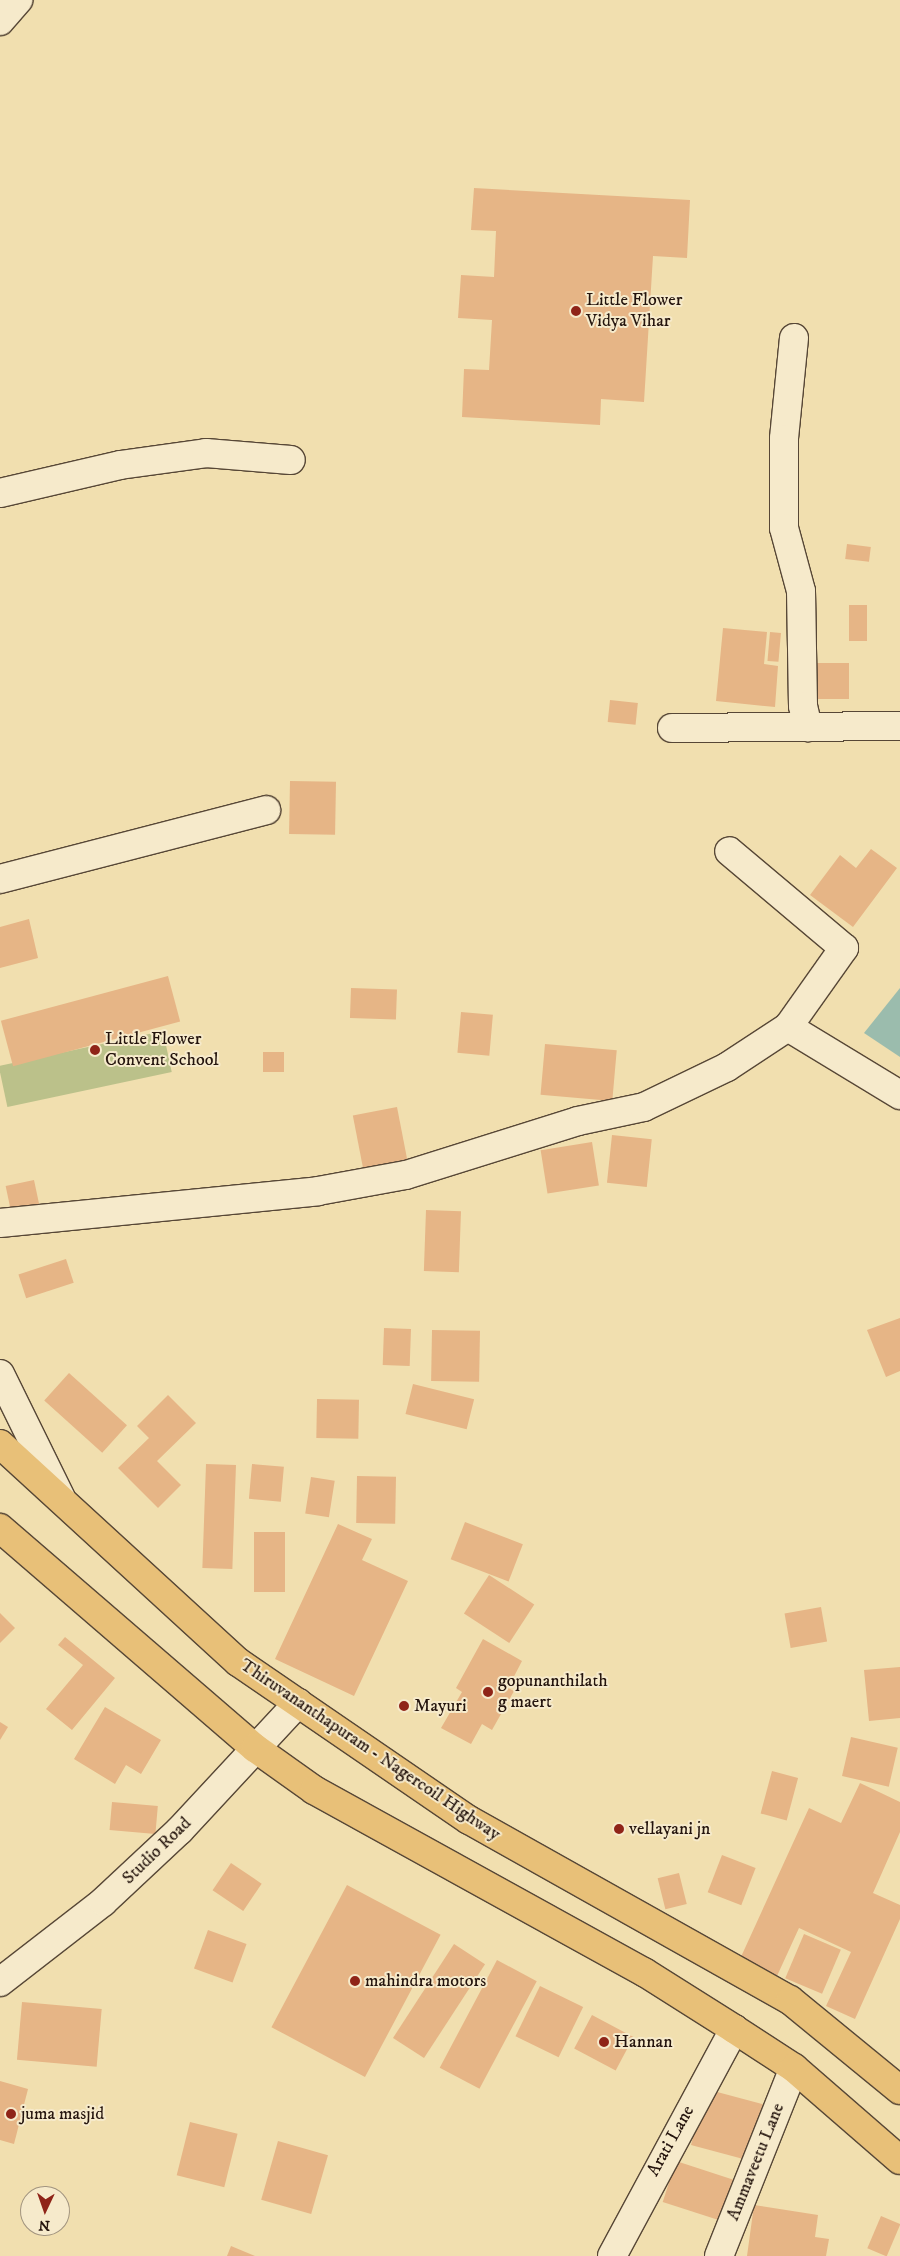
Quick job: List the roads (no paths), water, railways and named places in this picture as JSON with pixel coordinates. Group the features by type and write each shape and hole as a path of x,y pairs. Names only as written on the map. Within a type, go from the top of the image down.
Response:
{"main road":[{"name":"Thiruvananthapuram - Nagercoil Highway","path":"0,1444 65,1506 238,1662 469,1820 790,2000 900,2090"},
{"path":"0,1528 255,1748 314,1790 644,1972 734,2028 794,2068 900,2160"}],"street":[{"path":"0,21 18,0"},
{"path":"794,338 784,440 784,528 800,591 804,706 808,727"},
{"path":"0,493 120,465 206,453 290,460"},
{"path":"672,728 900,726"},
{"path":"0,879 266,810"},
{"path":"0,1223 318,1191 406,1175 578,1121 644,1107 727,1067 788,1027 844,948 729,851"},
{"path":"788,1027 900,1095"},
{"path":"0,1374 65,1506"},
{"name":"Studio Road","path":"0,1982 104,1902 179,1832 298,1703"},
{"name":"Arati Lane","path":"612,2256 734,2028"},
{"name":"Ammaveetu Lane","path":"719,2256 794,2068"}],"place":[{"name":"Little Flower Vidya Vihar","path":"576,311"},
{"name":"Little Flower Convent School","path":"95,1050"},
{"name":"gopunanthilath g maert","path":"488,1692"},
{"name":"Mayuri","path":"404,1706"},
{"name":"vellayani jn","path":"619,1829"},
{"name":"mahindra motors","path":"355,1981"},
{"name":"Hannan","path":"604,2042"},
{"name":"juma masjid","path":"11,2114"}]}
